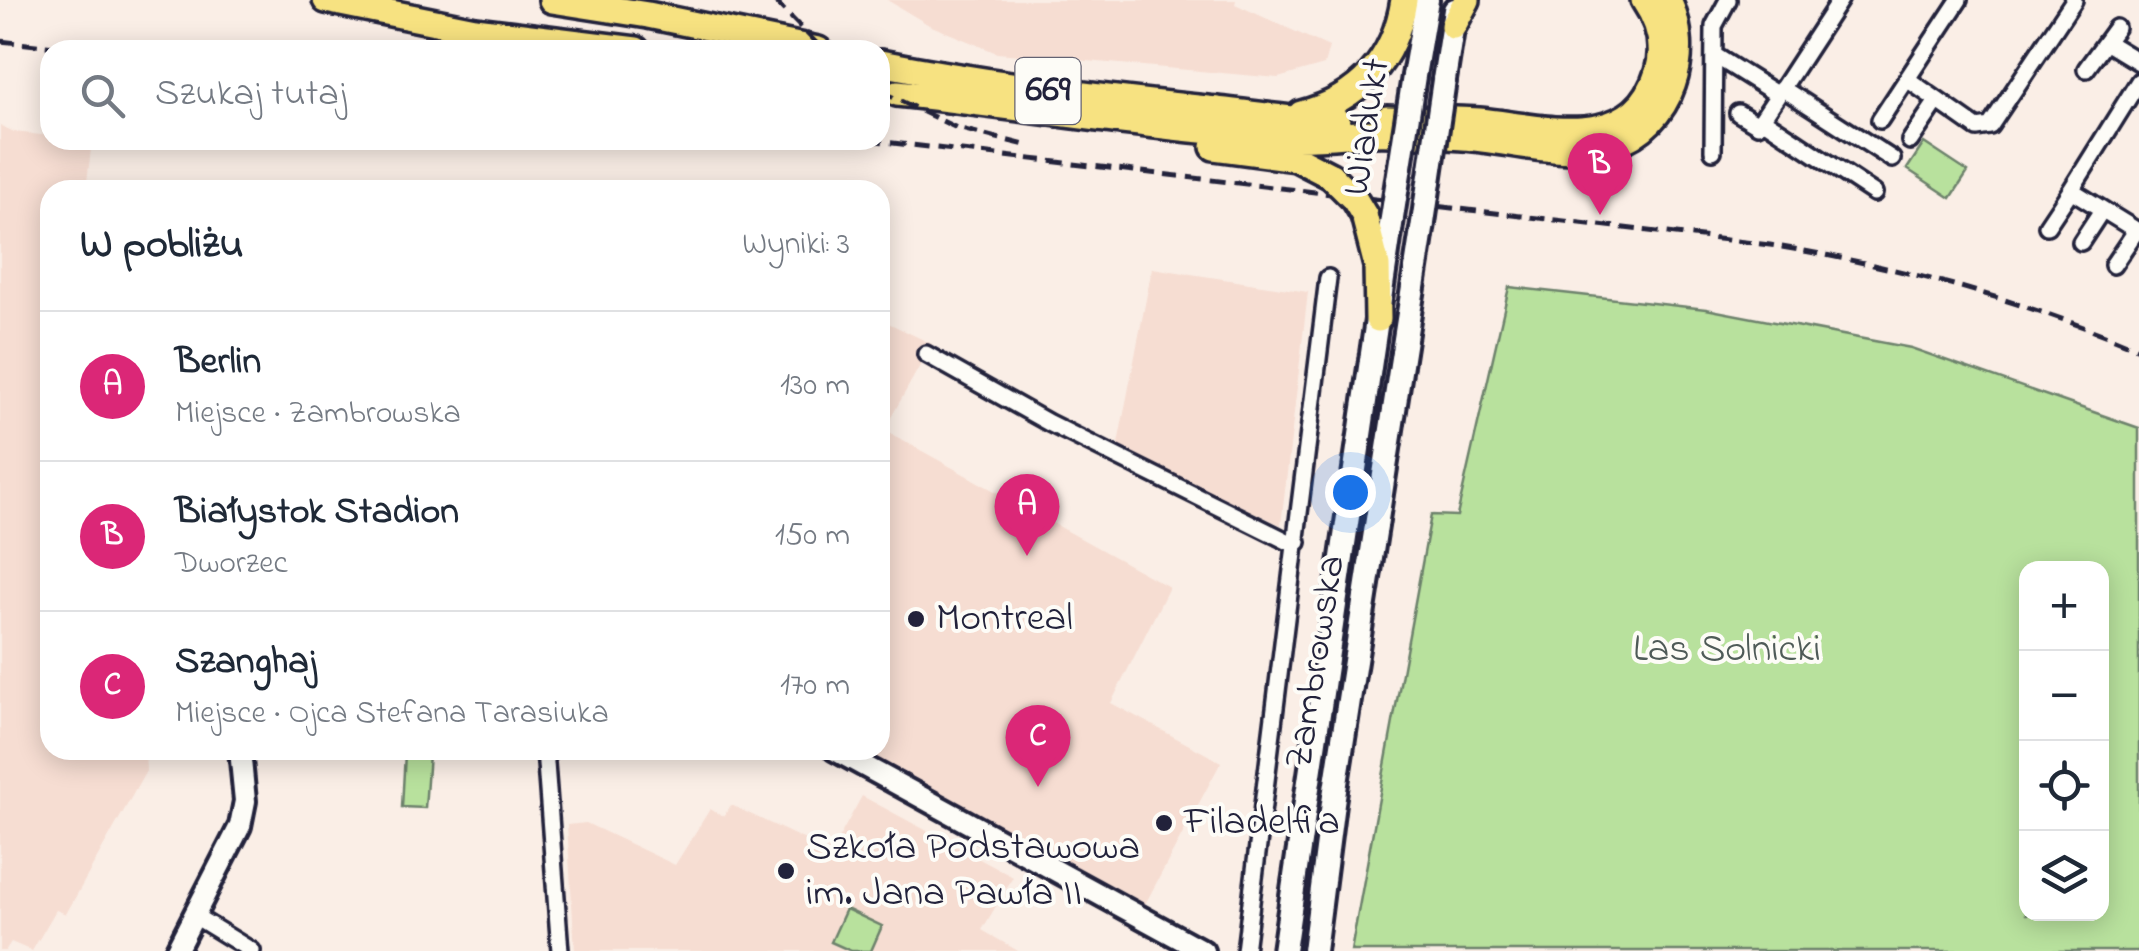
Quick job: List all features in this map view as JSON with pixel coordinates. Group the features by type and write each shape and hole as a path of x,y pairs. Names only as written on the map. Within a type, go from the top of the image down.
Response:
{"main road":[{"path":"326,0 475,30 556,40"},
{"path":"552,0 770,40"},
{"path":"1272,117 1318,109 1357,89 1391,46 1404,0"},
{"name":"Wiadukt","path":"1386,267 1426,0"},
{"name":"Wiadukt","path":"1416,266 1457,0"},
{"path":"1453,26 1467,0"},
{"path":"1272,117 1330,121 1422,118 1572,132 1610,126 1644,102 1658,74 1662,43 1658,24 1644,0"},
{"path":"890,91 1277,136 1393,133 1565,149 1598,147 1617,143 1646,125 1672,88 1680,46 1668,0"},
{"name":"669","path":"890,65 985,83 1272,117"},
{"path":"890,92 968,113 1285,156 1316,166 1331,176 1364,214 1377,266 1378,319"},
{"name":"Zambrowska","path":"1314,951 1416,266"},
{"name":"Zambrowska","path":"1284,951 1386,267"}],"street":[{"path":"1714,151 1714,26 1728,0"},
{"path":"1738,112 1758,125 1840,0"},
{"path":"1880,120 1958,0"},
{"path":"1907,79 1977,128 1990,126 2074,0"},
{"path":"2086,69 2111,35 2139,62"},
{"path":"1714,54 1892,160"},
{"path":"2047,226 2139,81"},
{"path":"1910,142 1938,101"},
{"path":"1762,118 1874,193"},
{"path":"2071,190 2138,231 2113,265"},
{"path":"2081,242 2102,210"},
{"name":"Zambrowska","path":"1245,951 1328,278"},
{"name":"Zambrowska","path":"926,354 1048,422 1298,542"},
{"path":"176,951 240,826 245,800 241,760"},
{"path":"547,760 560,951"},
{"path":"853,760 1203,951"},
{"path":"194,916 252,951"}],"shaded area":[{"path":"887,0 1236,0 1235,4 1329,47 1324,65 1278,78 997,53 929,25"},
{"path":"0,125 14,132 40,135 40,150 91,150 87,180 40,180 40,760 145,760 146,771 66,914 56,910 32,951 11,942 5,951 0,951"},
{"path":"1152,268 1308,292 1281,525 1117,449"},
{"path":"890,324 932,344 890,419"},
{"path":"890,433 1169,587 1111,703 1221,762 1143,908 876,760 890,760"},
{"name":"Szkoła Podstawowa im. Jana Pawła II","path":"862,796 1013,877 982,930 1018,951 575,951 567,825 586,823 675,865 710,809 724,816 731,805 831,852"}],"green space":[{"path":"1924,143 1968,172 1951,198 1907,169"},
{"name":"Las Solnicki","path":"1509,287 1706,309 1911,348 2139,428 2139,951 1351,951 1431,515 1457,516"},
{"path":"405,760 429,760 425,808 402,807"},
{"path":"846,909 882,926 871,951 851,951 831,942"}],"railway":[{"path":"774,0 813,40"},
{"path":"0,41 40,45"},
{"path":"890,96 957,128 1029,146"},
{"path":"890,143 1770,245 1958,286 2139,349"}],"place":[{"name":"Białystok Stadion","path":"1600,215"},
{"name":"Berlin","path":"1027,556"},
{"name":"Montreal","path":"916,619"},
{"name":"Szanghaj","path":"1038,787"},
{"name":"Filadelfia","path":"1164,823"},
{"name":"Szkoła Podstawowa im. Jana Pawła II","path":"786,871"}]}
